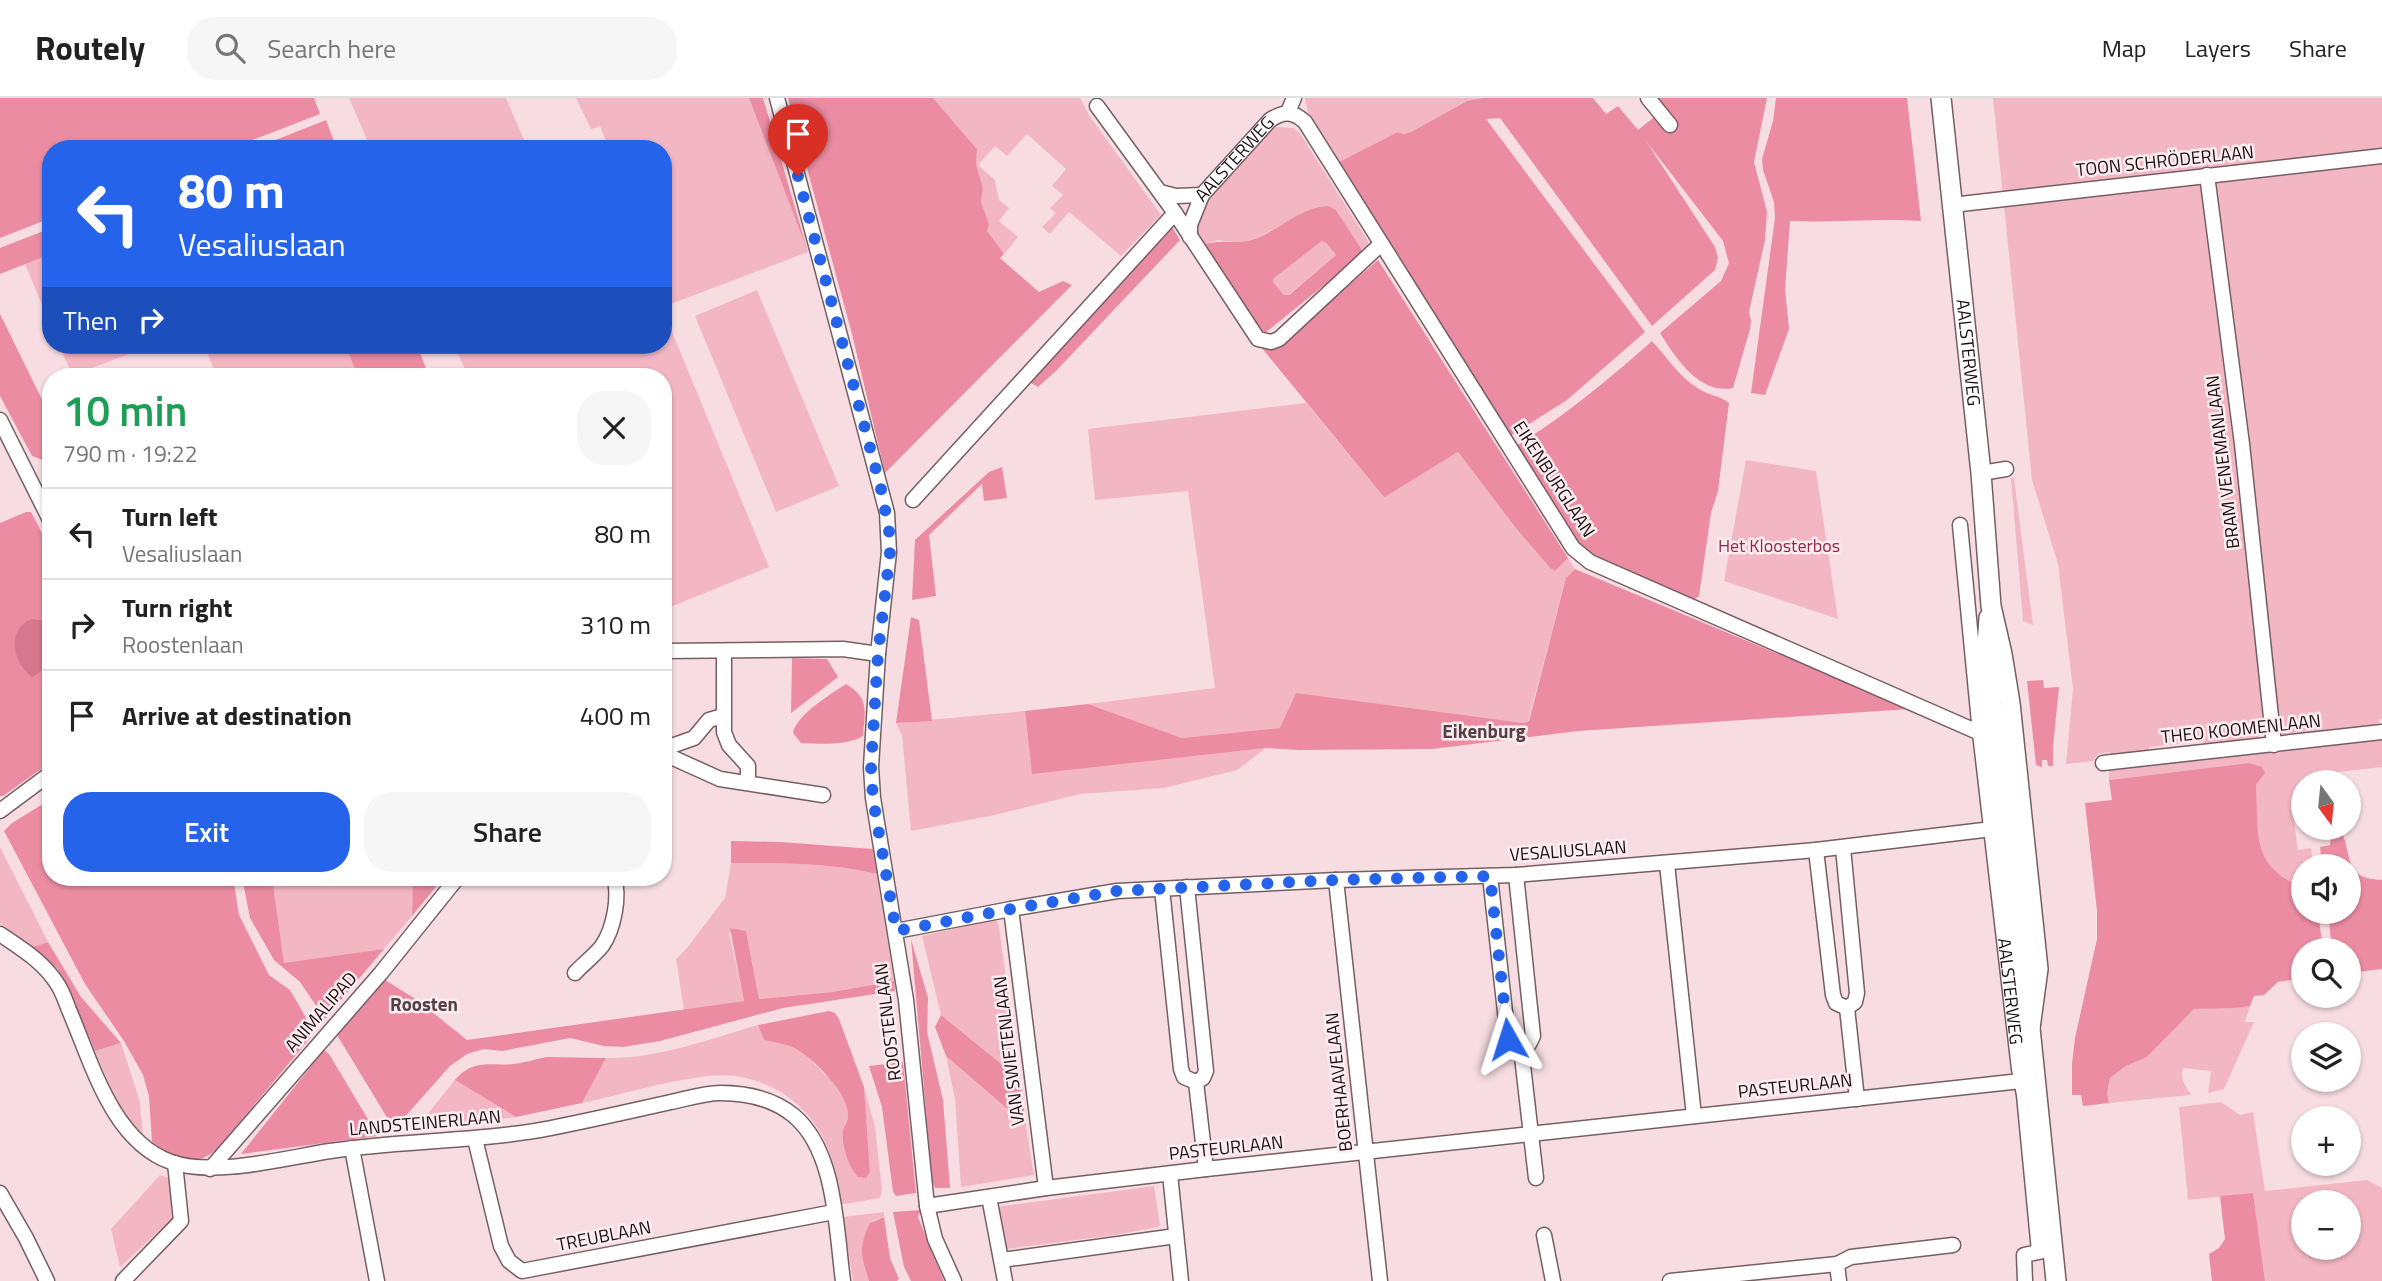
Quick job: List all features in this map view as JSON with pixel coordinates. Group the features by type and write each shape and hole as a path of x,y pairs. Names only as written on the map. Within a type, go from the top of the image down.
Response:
{"main road":[{"name":"AALSTERWEG","path":"1941,98 1981,473 1991,606 2003,654 1995,733 2038,969 2030,1028 2046,1251 2056,1281"}],"street":[{"name":"ROOSTENLAAN","path":"777,98 887,513 890,552 878,654 871,767 873,799 906,1000 928,1206 935,1239 954,1281"},
{"name":"AALSTERWEG","path":"1288,112 1294,98"},
{"path":"1648,98 1670,125"},
{"path":"1097,106 1175,213 1258,339 1271,342 1279,339 1381,244"},
{"name":"AALSTERWEG","path":"1160,192 1176,196 1202,195 1270,120 1288,112 1305,122 1381,244"},
{"name":"TOON SCHRÖDERLAAN","path":"1952,205 2382,156"},
{"name":"BRAM VENEMANLAAN","path":"2207,175 2242,444 2274,745"},
{"path":"1190,237 1191,225 1202,195"},
{"path":"913,500 1175,213"},
{"name":"EIKENBURGLAAN","path":"1381,244 1573,548 1590,562 1850,677 1995,733"},
{"path":"0,420 42,504"},
{"path":"1981,473 2006,469"},
{"name":"AALSTERWEG","path":"1960,525 1995,733 1992,830 2021,1081 2046,1251"},
{"path":"672,651 843,649 878,654"},
{"path":"724,651 723,716 726,739 748,766 748,783"},
{"path":"672,746 694,738 709,720 723,716"},
{"name":"THEO KOOMENLAAN","path":"2103,763 2382,733"},
{"path":"672,756 720,779 823,795"},
{"path":"0,811 42,780"},
{"name":"VESALIUSLAAN","path":"896,931 1117,891 1336,880 1490,876 1667,864 1843,848 1992,830"},
{"path":"1843,848 1857,993 1855,1002 1847,1008"},
{"path":"1816,850 1833,995 1836,1003 1847,1008"},
{"path":"1667,864 1694,1116"},
{"path":"1490,876 1508,1039 1521,1048 1529,1044 1533,1036 1516,874"},
{"name":"BOERHAAVELAAN","path":"1336,880 1380,1281"},
{"name":"ANIMALIPAD","path":"210,1169 381,973 451,886"},
{"path":"575,973 603,944 611,925 617,886"},
{"path":"1162,889 1182,1074 1188,1080 1196,1082 1203,1078 1206,1071 1188,887"},
{"name":"VAN SWIETENLAAN","path":"1011,909 1045,1188"},
{"name":"LANDSTEINERLAAN","path":"0,934 37,960 58,985 113,1111 128,1133 144,1148 175,1163 210,1169 352,1148 475,1139 550,1128 717,1093 750,1095 772,1102 808,1130 825,1164 843,1281"},
{"path":"1847,1008 1857,1099"},
{"path":"1521,1048 1536,1178"},
{"name":"PASTEURLAAN","path":"928,1206 1045,1188 1206,1169 2021,1081"},
{"path":"1196,1082 1206,1169"},
{"name":"TREUBLAAN","path":"475,1139 501,1246 509,1261 522,1271 834,1212"},
{"path":"352,1148 377,1281"},
{"path":"122,1281 181,1221 175,1163"},
{"path":"1170,1174 1181,1281"},
{"path":"0,1193 47,1281"},
{"path":"989,1197 1005,1281"},
{"path":"1544,1235 1553,1281"},
{"path":"1002,1260 1176,1236"},
{"path":"1670,1281 1837,1264 1851,1257 1952,1245"},
{"path":"2025,1281 2024,1255 2046,1251"},
{"path":"1837,1264 1839,1281"}],"green space":[{"path":"349,98 506,98 524,140 367,140"},
{"path":"576,98 749,98 808,252 672,303 672,140 605,140 600,126 591,129"},
{"path":"933,98 1080,98 1089,115 1161,215 1121,256 1069,212 1050,234 1042,227 1056,213 1050,208 1063,195 1052,186 1066,169 1027,134 1007,156 995,146 978,165 995,180 999,200 1009,208 999,221 1018,237 1004,254 988,234 981,202 983,188 976,164 977,149"},
{"path":"1305,98 1482,98 1467,101 1411,132 1398,132 1337,163 1309,119"},
{"path":"1993,98 2382,98 2382,719 2379,719 2379,727 2286,737 2279,731 2262,733 2257,739 2204,745 2203,741 2149,747 2149,751 2111,755 2110,752 2098,754 2093,761 2066,764 2073,689 2058,564 2032,480"},
{"path":"1268,128 1293,128 1300,133 1368,241 1369,247 1364,253 1336,210 1280,226 1250,241 1236,243 1218,240 1203,245 1193,235 1200,202"},
{"path":"1322,241 1336,255 1288,295 1284,295 1273,279"},
{"path":"42,257 42,305 25,264"},
{"path":"757,290 839,486 776,512 695,316"},
{"path":"672,332 769,567 672,606 672,368 464,368 458,354 672,354"},
{"path":"62,354 129,354 92,368 70,368"},
{"path":"208,354 349,354 355,368 213,368"},
{"path":"1306,403 1383,496 1458,452 1550,568 1555,571 1568,558 1575,569 1566,578 1528,721 1280,728 1182,738 1088,704 1215,688 1188,491 1095,500 1088,429"},
{"name":"Het Kloosterbos","path":"1746,460 1816,471 1838,619 1724,581"},
{"path":"2011,478 2014,478 2033,625 2023,621"},
{"path":"1025,711 1032,773 1266,748 1237,770 1164,788 1080,794 995,815 911,831 902,735 896,723"},
{"path":"2382,739 2382,767 2356,770 2291,770 2291,840 2297,840 2298,850 2311,848 2312,854 2291,854 2291,882 2274,869 2261,847 2256,785 2265,773 2249,763 2109,780 2109,769"},
{"path":"0,847 48,942 32,947 0,923"},
{"path":"731,863 823,866 877,874 894,981 832,992 759,999 746,932 729,932 744,1001 684,1010 676,959 725,898"},
{"path":"273,886 413,886 412,916 384,949 284,964"},
{"path":"997,921 999,927 1020,1079 941,1015 922,936"},
{"path":"2250,1006 2245,1022 2254,1022 2224,1089 2208,1093 2211,1071 2183,1068 2183,1080 2191,1095 2109,1103 2107,1093 2110,1078 2126,1066 2147,1057 2194,1009"},
{"path":"758,1025 764,1040 780,1042 802,1052 831,1080 845,1101 849,1114 843,1131 855,1175 861,1178 870,1172 864,1087 875,1127 882,1190 880,1198 839,1205 829,1152 810,1118 782,1093 747,1078 728,1075 692,1078 582,1103 606,1058 664,1052"},
{"path":"121,1043 140,1102 143,1140 120,1110 95,1051"},
{"path":"946,1056 1026,1125 1034,1175 961,1187 955,1099"},
{"path":"455,1080 516,1117 413,1132"},
{"path":"2221,1102 2240,1115 2253,1112 2265,1191 2367,1180 2382,1188 2382,1281 2265,1281 2253,1193 2188,1200 2179,1107"},
{"path":"160,1175 169,1178 172,1219 120,1267 111,1229"},
{"path":"1154,1186 1160,1225 1158,1227 1007,1249 1005,1245 998,1208 1002,1206"},
{"path":"884,1212 884,1217 873,1220 863,1243 862,1256 869,1281 853,1281 843,1217"}],"shaded area":[{"path":"0,98 314,98 320,114 252,140 42,140 42,222 0,238"},
{"path":"749,98 763,98 808,252"},
{"path":"788,98 933,98 977,149 976,164 983,188 981,202 989,224 987,231 1004,254 1000,258 1039,292 1063,281 1072,285 885,473 852,334"},
{"path":"1482,98 1593,98 1606,114 1618,106 1638,130 1662,111 1653,98 1767,98 1754,162 1767,212 1765,240 1749,312 1750,329 1733,388 1721,389 1699,380 1681,363 1660,333 1721,281 1729,263 1723,241 1646,141 1715,247 1718,258 1715,270 1652,326 1500,118 1486,119 1645,332 1567,400 1510,436 1337,163 1398,132 1411,132 1467,101"},
{"path":"1776,98 1907,98 1921,221 1790,221 1785,289 1789,329 1765,395 1751,393 1775,218 1774,202 1762,159 1773,121"},
{"path":"326,120 334,140 276,140"},
{"path":"1328,206 1336,210 1364,253 1265,333 1243,306 1203,245 1252,240 1298,215","holes":["1322,241 1336,255 1289,295 1284,295 1273,279"]},
{"path":"1172,227 1180,240 1056,371 1038,387 1021,377"},
{"path":"42,232 42,258 0,274 0,248"},
{"path":"1378,260 1568,558 1555,571 1515,527 1458,452 1383,496 1261,347 1270,347 1295,331"},
{"path":"0,314 42,400 42,460 32,456 0,396"},
{"path":"1652,341 1692,384 1729,403 1718,491 1711,513 1699,596 1693,600 1595,559 1575,542 1516,446 1586,396"},
{"path":"349,354 420,354 426,368 355,368"},
{"path":"1002,467 1007,498 984,501 982,484 929,535 936,596 912,600 915,540 989,472"},
{"path":"31,512 42,533 42,768 3,796 0,796 0,523"},
{"path":"1575,569 1910,709 1578,731 1432,749 1266,748 1032,774 1025,711 1088,704 1182,738 1280,728 1296,693 1523,723 1529,721 1566,578"},
{"path":"911,617 919,620 932,721 896,723"},
{"path":"32,619 42,621 42,669 32,677 20,664 15,647 15,638 23,624"},
{"path":"792,658 827,659 838,677 791,713"},
{"path":"2043,680 2044,688 2059,687 2053,766 2048,766 2047,760 2042,760 2042,767 2036,765 2027,681"},
{"path":"846,684 859,695 864,706 863,736 841,743 801,743 793,733 800,719"},
{"path":"2249,763 2262,767 2265,773 2256,785 2261,847 2274,869 2291,882 2291,924 2320,924 2321,938 2291,938 2291,980 2278,982 2264,995 2254,996 2250,1006 2194,1009 2147,1057 2126,1066 2110,1078 2107,1093 2109,1103 2083,1106 2081,1095 2072,1095 2072,1064 2075,1038 2097,939 2097,911 2085,803 2112,800 2109,780"},
{"path":"42,805 42,886 234,886 239,915 269,975 290,990 312,1028 311,1037 217,1149 208,1155 200,1159 184,1159 168,1153 152,1142 149,1096 143,1075 124,1041 85,984 4,831"},
{"path":"2331,840 2344,840 2348,854 2321,854 2320,847 2330,845"},
{"path":"731,841 873,849 877,874 823,866 731,863"},
{"path":"2361,875 2382,880 2382,969 2361,972 2361,938 2331,938 2329,924 2361,924"},
{"path":"244,886 273,886 284,963 384,949 325,1019 300,982 274,960 250,918"},
{"path":"413,886 437,886 412,916"},
{"path":"730,928 746,931 759,999 832,992 894,981 895,991 783,1008 660,1041 623,1047 604,1046 570,1038 502,1051 484,1049 467,1054 450,1066 394,1129 337,1035 382,978 417,1000 467,1040 744,1001"},
{"path":"911,939 928,998 927,1032 943,1100 950,1188 935,1188 932,1180"},
{"path":"48,942 81,997 121,1043 95,1051 57,968 32,947"},
{"path":"829,1011 835,1013 839,1019 864,1087 870,1172 866,1178 858,1177 846,1156 843,1136 848,1118 847,1107 837,1088 796,1049 764,1040 758,1025"},
{"path":"941,1015 1020,1079 1026,1125 946,1056 935,1027"},
{"path":"324,1050 329,1054 378,1136 241,1154"},
{"path":"547,1057 606,1058 582,1103 516,1117 455,1080 475,1066 517,1063"},
{"path":"903,1062 916,1193 896,1196 893,1192 882,1107 869,1066"},
{"path":"2253,1193 2265,1281 2212,1281 2209,1254 2219,1248 2225,1239 2220,1196"},
{"path":"921,1210 918,1217 944,1281 911,1281 904,1267 893,1212"},
{"path":"884,1217 890,1258 899,1279 869,1281 862,1246 870,1223"}],"district":[{"name":"Eikenburg","path":"1484,731"},
{"name":"Roosten","path":"424,1004"}],"route":[{"path":"798,176 887,513 890,552 878,654 871,767 873,799 896,931 1117,891 1336,880 1490,876 1508,1039"}]}
